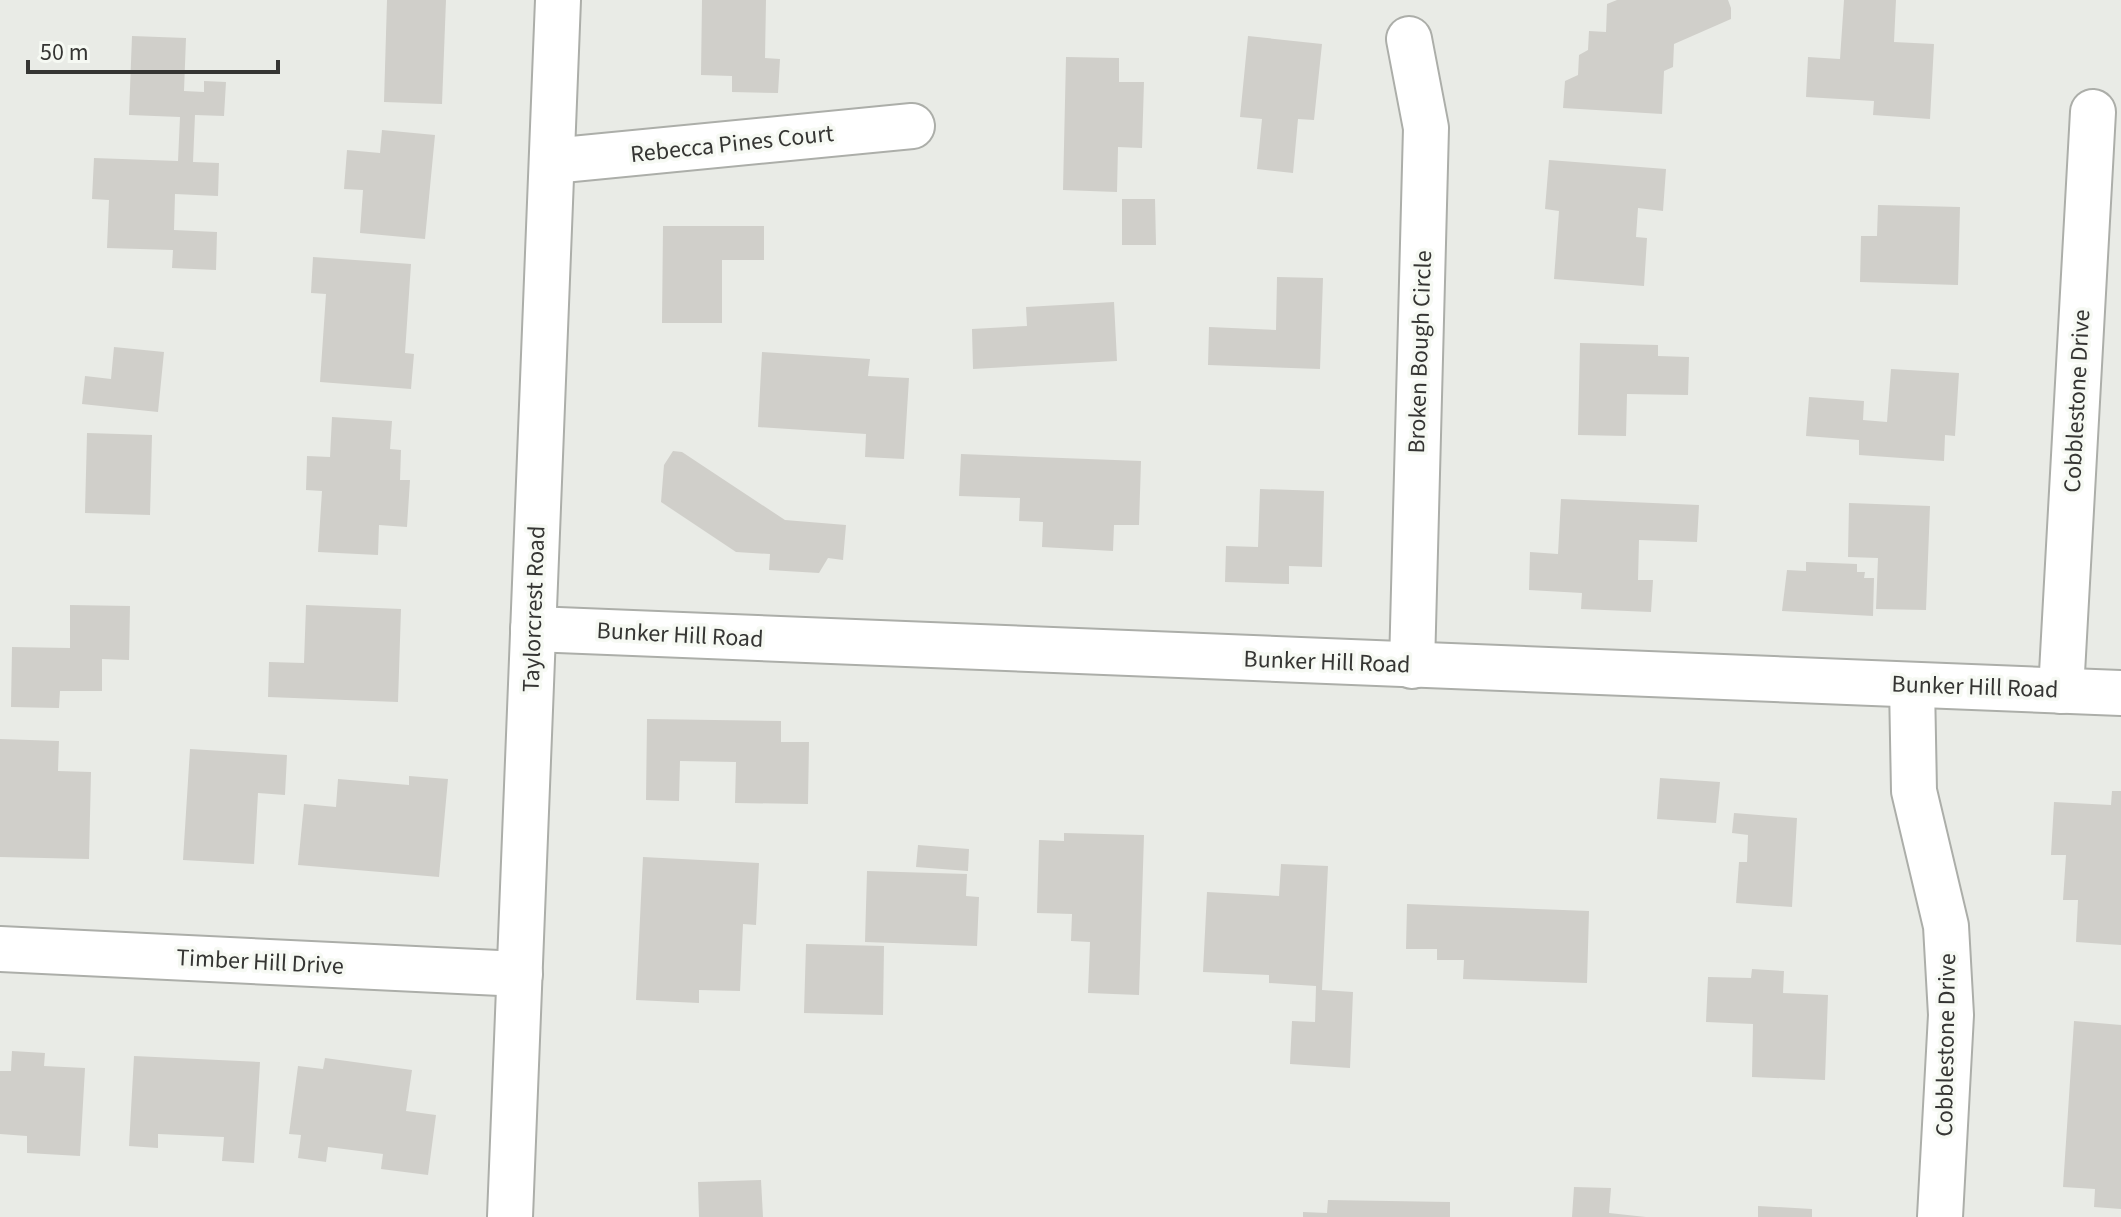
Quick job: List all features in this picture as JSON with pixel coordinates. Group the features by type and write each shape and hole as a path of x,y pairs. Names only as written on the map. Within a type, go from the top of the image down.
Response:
{"street":[{"name":"Taylorcrest Road","path":"510,1217 558,0"},
{"name":"Broken Bough Circle","path":"1409,39 1426,128 1412,666"},
{"name":"Cobblestone Drive","path":"2061,691 2093,112"},
{"name":"Rebecca Pines Court","path":"552,161 912,126"},
{"name":"Bunker Hill Road","path":"533,629 2121,693"},
{"name":"Cobblestone Drive","path":"1912,685 1914,791 1946,926 1951,1015 1940,1217"},
{"name":"Timber Hill Drive","path":"0,949 520,974"}],"building":[{"path":"387,0 446,0 442,104 384,102"},
{"path":"702,0 766,0 765,58 780,59 778,93 732,92 732,76 701,75"},
{"path":"1617,0 1728,0 1731,19 1674,44 1673,67 1664,71 1662,114 1563,108 1565,81 1578,75 1579,55 1588,50 1589,31 1606,32 1607,4"},
{"path":"1844,0 1896,0 1894,42 1934,44 1930,119 1873,115 1874,101 1806,97 1808,57 1840,59"},
{"path":"132,36 186,38 184,91 204,92 204,81 226,82 224,116 195,115 193,162 219,163 218,196 175,194 174,230 217,232 216,270 172,268 173,250 107,248 109,200 92,199 94,158 178,161 180,117 129,115"},
{"path":"1248,36 1322,44 1314,120 1298,119 1293,173 1257,169 1262,119 1240,117"},
{"path":"1066,57 1119,58 1119,82 1144,82 1142,148 1118,147 1117,192 1063,190"},
{"path":"382,130 435,135 425,239 360,233 363,190 344,189 347,150 380,153"},
{"path":"1549,160 1666,169 1663,211 1638,208 1636,237 1647,238 1644,286 1554,279 1559,211 1545,209"},
{"path":"1122,199 1155,199 1156,245 1122,245"},
{"path":"1878,205 1960,207 1958,285 1860,282 1861,236 1877,236"},
{"path":"663,226 764,226 764,260 722,260 722,323 662,323"},
{"path":"313,257 411,264 405,353 414,354 411,389 320,382 326,294 311,293"},
{"path":"1277,277 1323,278 1320,369 1208,365 1209,327 1276,330"},
{"path":"1114,302 1117,361 973,369 972,329 1027,326 1026,307"},
{"path":"1580,343 1658,345 1658,356 1689,357 1688,395 1627,394 1626,436 1578,435"},
{"path":"114,347 164,352 158,412 82,404 85,376 111,379"},
{"path":"762,352 870,359 868,376 909,378 904,459 865,457 866,434 758,427"},
{"path":"1891,369 1959,373 1955,436 1945,435 1944,461 1859,455 1859,440 1806,436 1809,397 1864,401 1863,420 1887,422"},
{"path":"332,417 392,421 390,449 401,450 400,480 410,480 407,527 379,525 378,555 318,552 322,491 306,490 307,456 330,457"},
{"path":"87,433 152,435 150,515 85,513"},
{"path":"673,451 682,452 785,520 846,525 843,560 828,558 819,573 769,570 770,554 736,552 661,502 664,465"},
{"path":"961,454 1141,461 1139,525 1114,525 1113,551 1042,547 1043,522 1019,521 1020,498 959,496"},
{"path":"1260,489 1324,491 1322,567 1289,566 1289,584 1225,582 1226,546 1258,547"},
{"path":"1561,499 1699,505 1697,542 1639,540 1638,580 1653,580 1651,612 1581,609 1582,593 1529,590 1530,552 1558,554"},
{"path":"1849,503 1930,506 1926,610 1876,609 1878,558 1848,557"},
{"path":"1806,562 1857,564 1857,572 1865,572 1864,578 1874,578 1873,616 1782,611 1787,570 1806,571"},
{"path":"70,605 130,606 129,660 102,659 102,691 60,691 59,708 11,707 12,647 70,648"},
{"path":"306,605 401,609 398,702 268,697 269,662 304,663"},
{"path":"647,719 781,721 781,742 809,742 808,804 735,803 736,762 680,761 679,801 646,800"},
{"path":"0,739 59,741 58,771 91,772 89,859 0,857"},
{"path":"190,749 287,755 285,795 258,793 254,864 183,860"},
{"path":"409,776 448,779 439,877 298,865 304,804 336,807 338,779 409,785"},
{"path":"1660,778 1720,782 1716,823 1657,819"},
{"path":"2112,791 2121,791 2121,945 2076,942 2078,900 2063,900 2066,855 2051,855 2054,802 2111,805"},
{"path":"1734,813 1797,818 1792,907 1736,903 1739,862 1747,862 1748,835 1732,833"},
{"path":"1064,833 1144,835 1139,995 1088,993 1090,942 1071,941 1072,914 1037,913 1039,840 1064,841"},
{"path":"918,845 969,849 968,871 916,867"},
{"path":"643,857 759,863 756,925 743,924 740,991 699,990 699,1003 636,1000"},
{"path":"1281,864 1328,866 1322,990 1353,992 1350,1068 1290,1064 1292,1021 1315,1022 1316,986 1269,983 1269,975 1203,972 1207,892 1279,896"},
{"path":"867,871 967,874 966,896 979,897 977,946 865,942"},
{"path":"1407,904 1589,911 1587,983 1463,979 1464,960 1437,960 1437,949 1406,949"},
{"path":"806,944 884,946 883,1015 804,1013"},
{"path":"1752,969 1784,971 1783,993 1828,995 1825,1080 1752,1077 1753,1024 1706,1022 1708,977 1751,978"},
{"path":"2074,1021 2121,1025 2121,1209 2094,1207 2095,1189 2063,1187"},
{"path":"12,1051 45,1053 44,1066 85,1068 80,1156 27,1153 27,1136 0,1134 0,1071 11,1071"},
{"path":"134,1056 260,1062 254,1163 222,1161 224,1137 158,1134 158,1148 129,1146"},
{"path":"325,1058 412,1070 406,1111 436,1115 428,1175 381,1169 383,1154 328,1147 326,1162 298,1158 301,1135 289,1134 298,1066 323,1069"},
{"path":"761,1180 763,1217 699,1217 698,1182"},
{"path":"1574,1187 1611,1188 1609,1213 1646,1217 1572,1217"},
{"path":"1328,1200 1450,1202 1450,1217 1303,1217 1303,1212 1327,1213"},
{"path":"1758,1206 1812,1209 1812,1217 1758,1217"}]}
